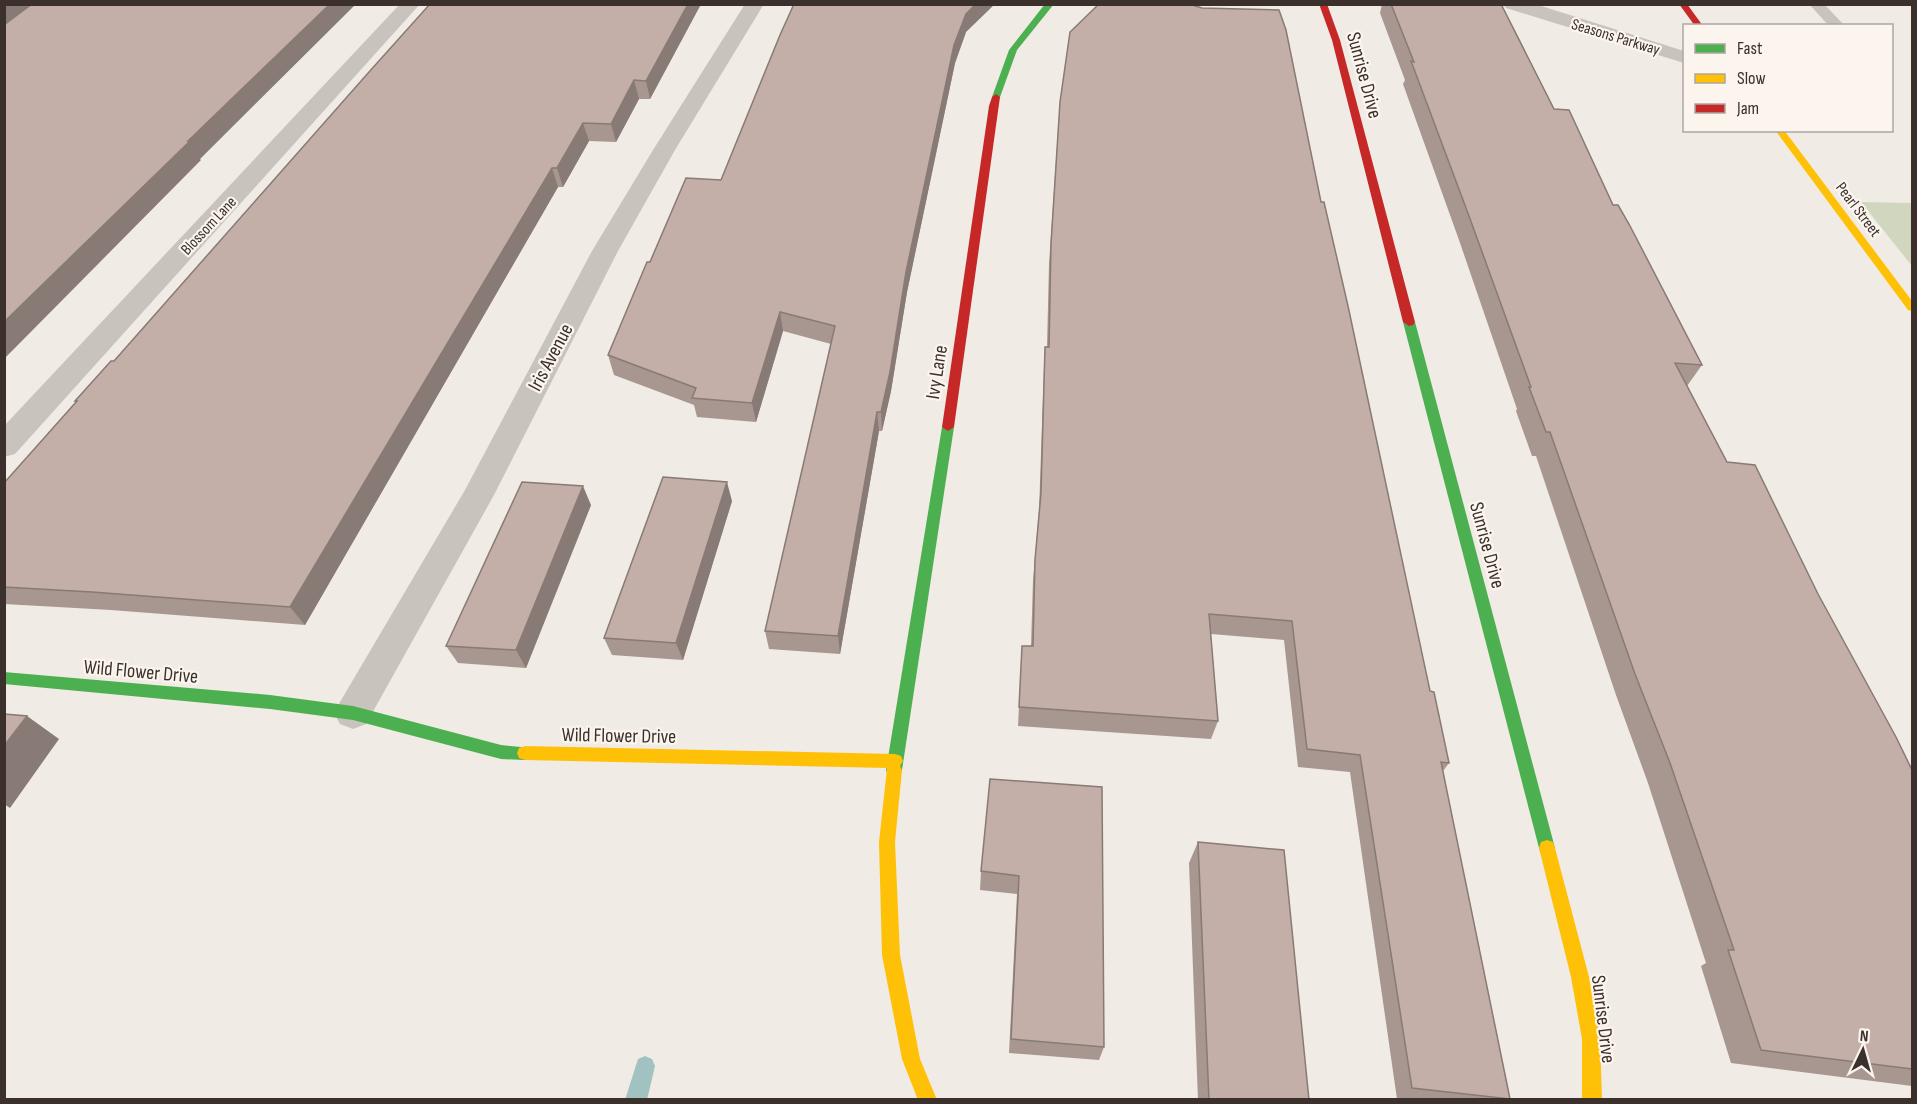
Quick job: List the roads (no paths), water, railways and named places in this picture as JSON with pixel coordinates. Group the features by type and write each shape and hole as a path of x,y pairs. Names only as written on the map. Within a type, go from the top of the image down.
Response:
{"street":[{"name":"Blossom Lane","path":"4,446 411,4"},
{"name":"Iris Avenue","path":"353,713 478,495 605,251 664,150 755,4"},
{"name":"Ivy Lane","path":"895,761 958,359 993,106 1013,50 1050,4"},
{"name":"Sunrise Drive","path":"1323,4 1336,40 1580,977 1591,1040 1592,1100"},
{"name":"Seasons Parkway","path":"1513,4 1683,57"},
{"path":"1683,4 1698,24"},
{"name":"Pearl Street","path":"1780,132 1912,308"},
{"name":"Wild Flower Drive","path":"4,678 270,702 353,713 501,752 895,761"},
{"path":"895,761 887,843 891,955 911,1059 928,1100"}],"lane":[{"path":"1816,4 1836,24"}],"waterway":[{"path":"636,1100 645,1066"}]}
